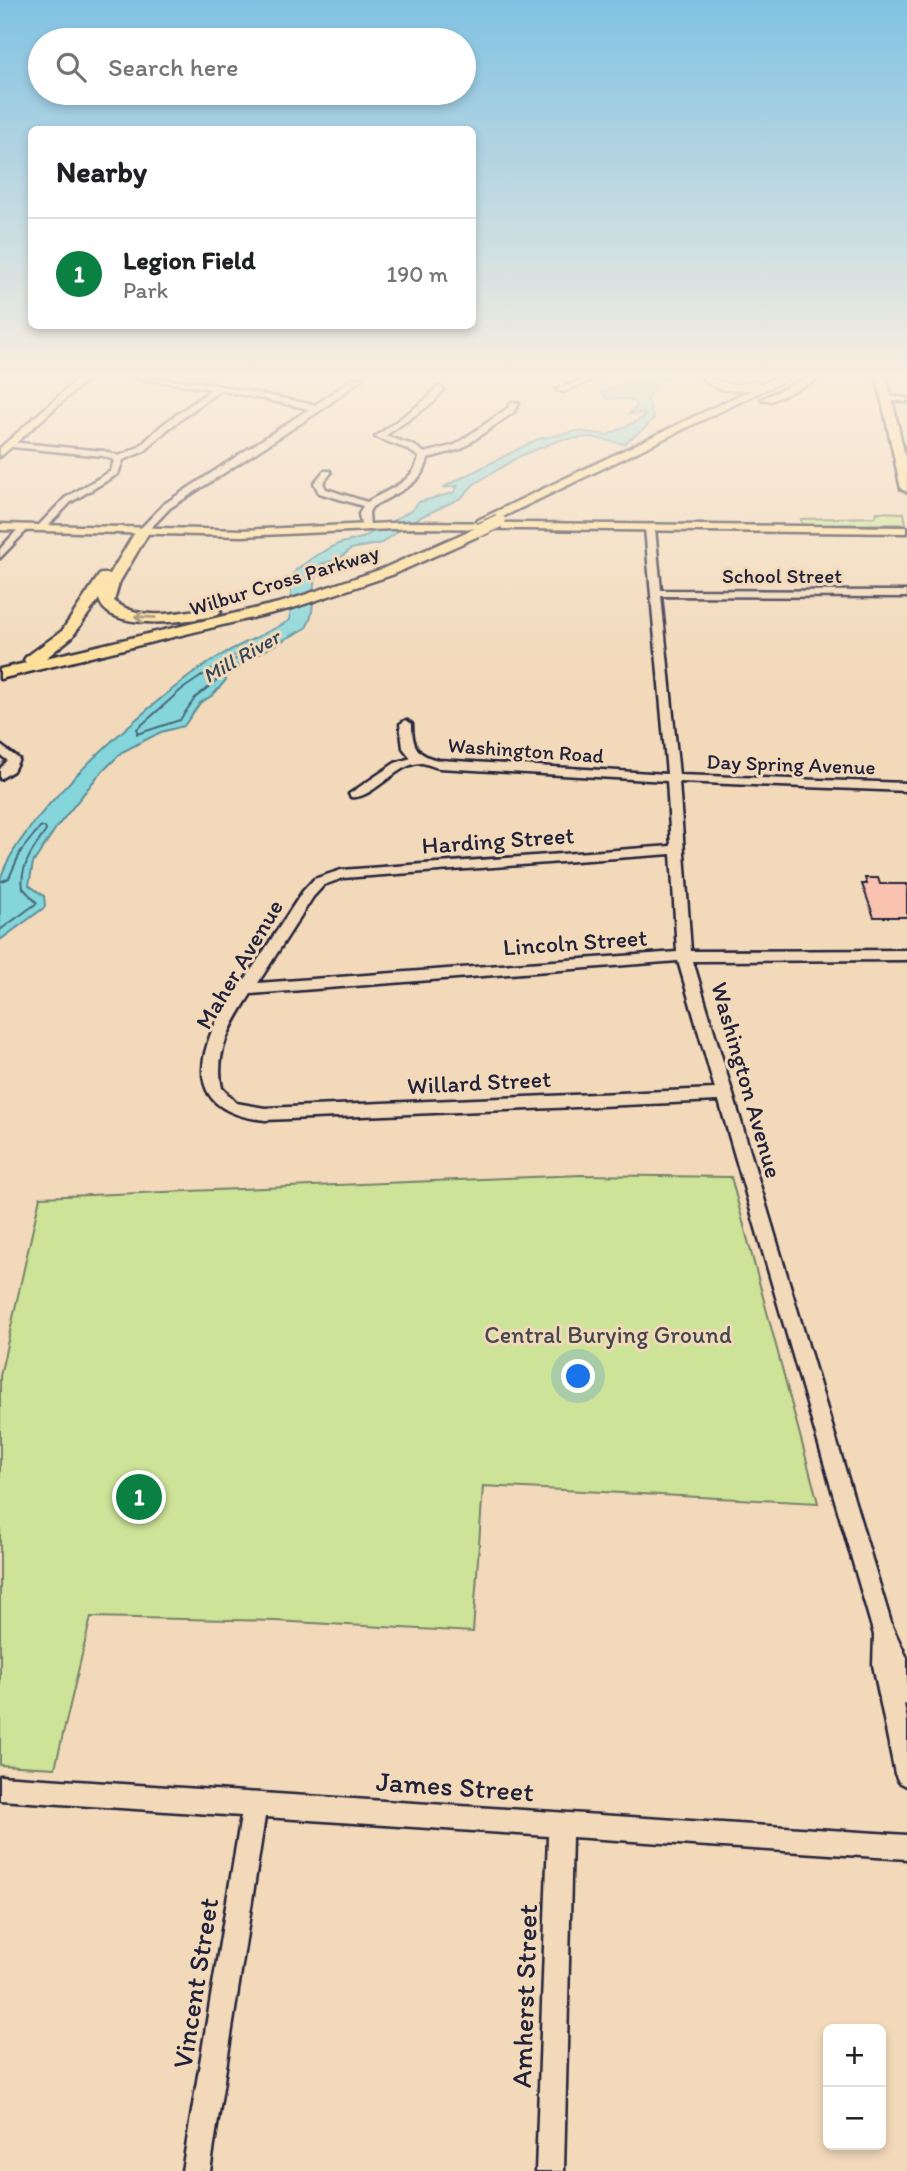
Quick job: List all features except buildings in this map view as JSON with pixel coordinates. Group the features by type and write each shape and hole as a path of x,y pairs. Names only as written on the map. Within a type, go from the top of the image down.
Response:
{"highway":[{"name":"Wilbur Cross Parkway","path":"0,674 288,602 387,572 577,479"},
{"name":"Wilbur Cross Parkway","path":"476,527 499,521 583,479"},
{"path":"142,532 135,550 110,584 106,602 113,610 125,615 148,618 261,606"},
{"path":"29,661 55,647 72,631 121,551 142,532"},
{"name":"Wilbur Cross Parkway","path":"0,668 261,606 288,602"}],"main road":[{"path":"0,527 253,533 383,526 907,530"}],"street":[{"path":"41,528 68,500 103,479"},
{"path":"142,532 167,506 208,479"},
{"path":"321,479 318,482 322,491 368,505"},
{"path":"365,527 364,514 368,505 410,479"},
{"path":"0,555 24,528"},
{"name":"Washington Avenue","path":"650,528 673,778 684,956 882,1629 897,1661 907,1693"},
{"name":"School Street","path":"657,593 907,594"},
{"name":"Washington Road","path":"406,724 405,744 418,760 463,767 673,778"},
{"path":"0,749 13,759 9,768 0,775"},
{"path":"355,794 399,766 418,760"},
{"name":"Day Spring Avenue","path":"673,778 907,787"},
{"name":"Harding Street","path":"323,880 341,874 676,850"},
{"name":"Maher Avenue","path":"237,1112 222,1103 215,1093 213,1068 220,1030 308,894 323,880"},
{"name":"Lincoln Street","path":"247,989 684,956 907,955"},
{"name":"Willard Street","path":"237,1112 280,1114 723,1095"},
{"name":"Washington Avenue","path":"882,1629 884,1665 907,1774"},
{"name":"James Street","path":"0,1788 907,1847"},
{"name":"Vincent Street","path":"196,2171 255,1804"},
{"name":"Amherst Street","path":"550,2171 560,1823"}],"green space":[{"path":"877,512 904,513 906,524 802,525 801,519 875,517"},
{"name":"Central Burying Ground","path":"582,1175 731,1177 818,1503 483,1486 473,1632 275,1621 91,1617 55,1768 0,1765 0,1376 40,1197"}],"water":[{"path":"459,479 482,479 461,498 412,521 382,543 351,549 339,559 321,564 315,582 312,613 306,628 238,665 239,668 234,670 229,666 232,661 258,647 233,657 226,666 226,680 213,695 200,703 184,726 161,732 122,752 97,777 56,828 33,863 29,885 44,896 45,907 0,940 0,881 11,855 32,825 94,758 193,673 236,647 290,620 291,591 288,583 296,570 338,544 362,538 412,510 419,502 453,493 458,486 442,488"}],"place":[{"name":"Legion Field","path":"139,1497"}],"water label":[{"name":"Mill River","path":"241,656"}]}
